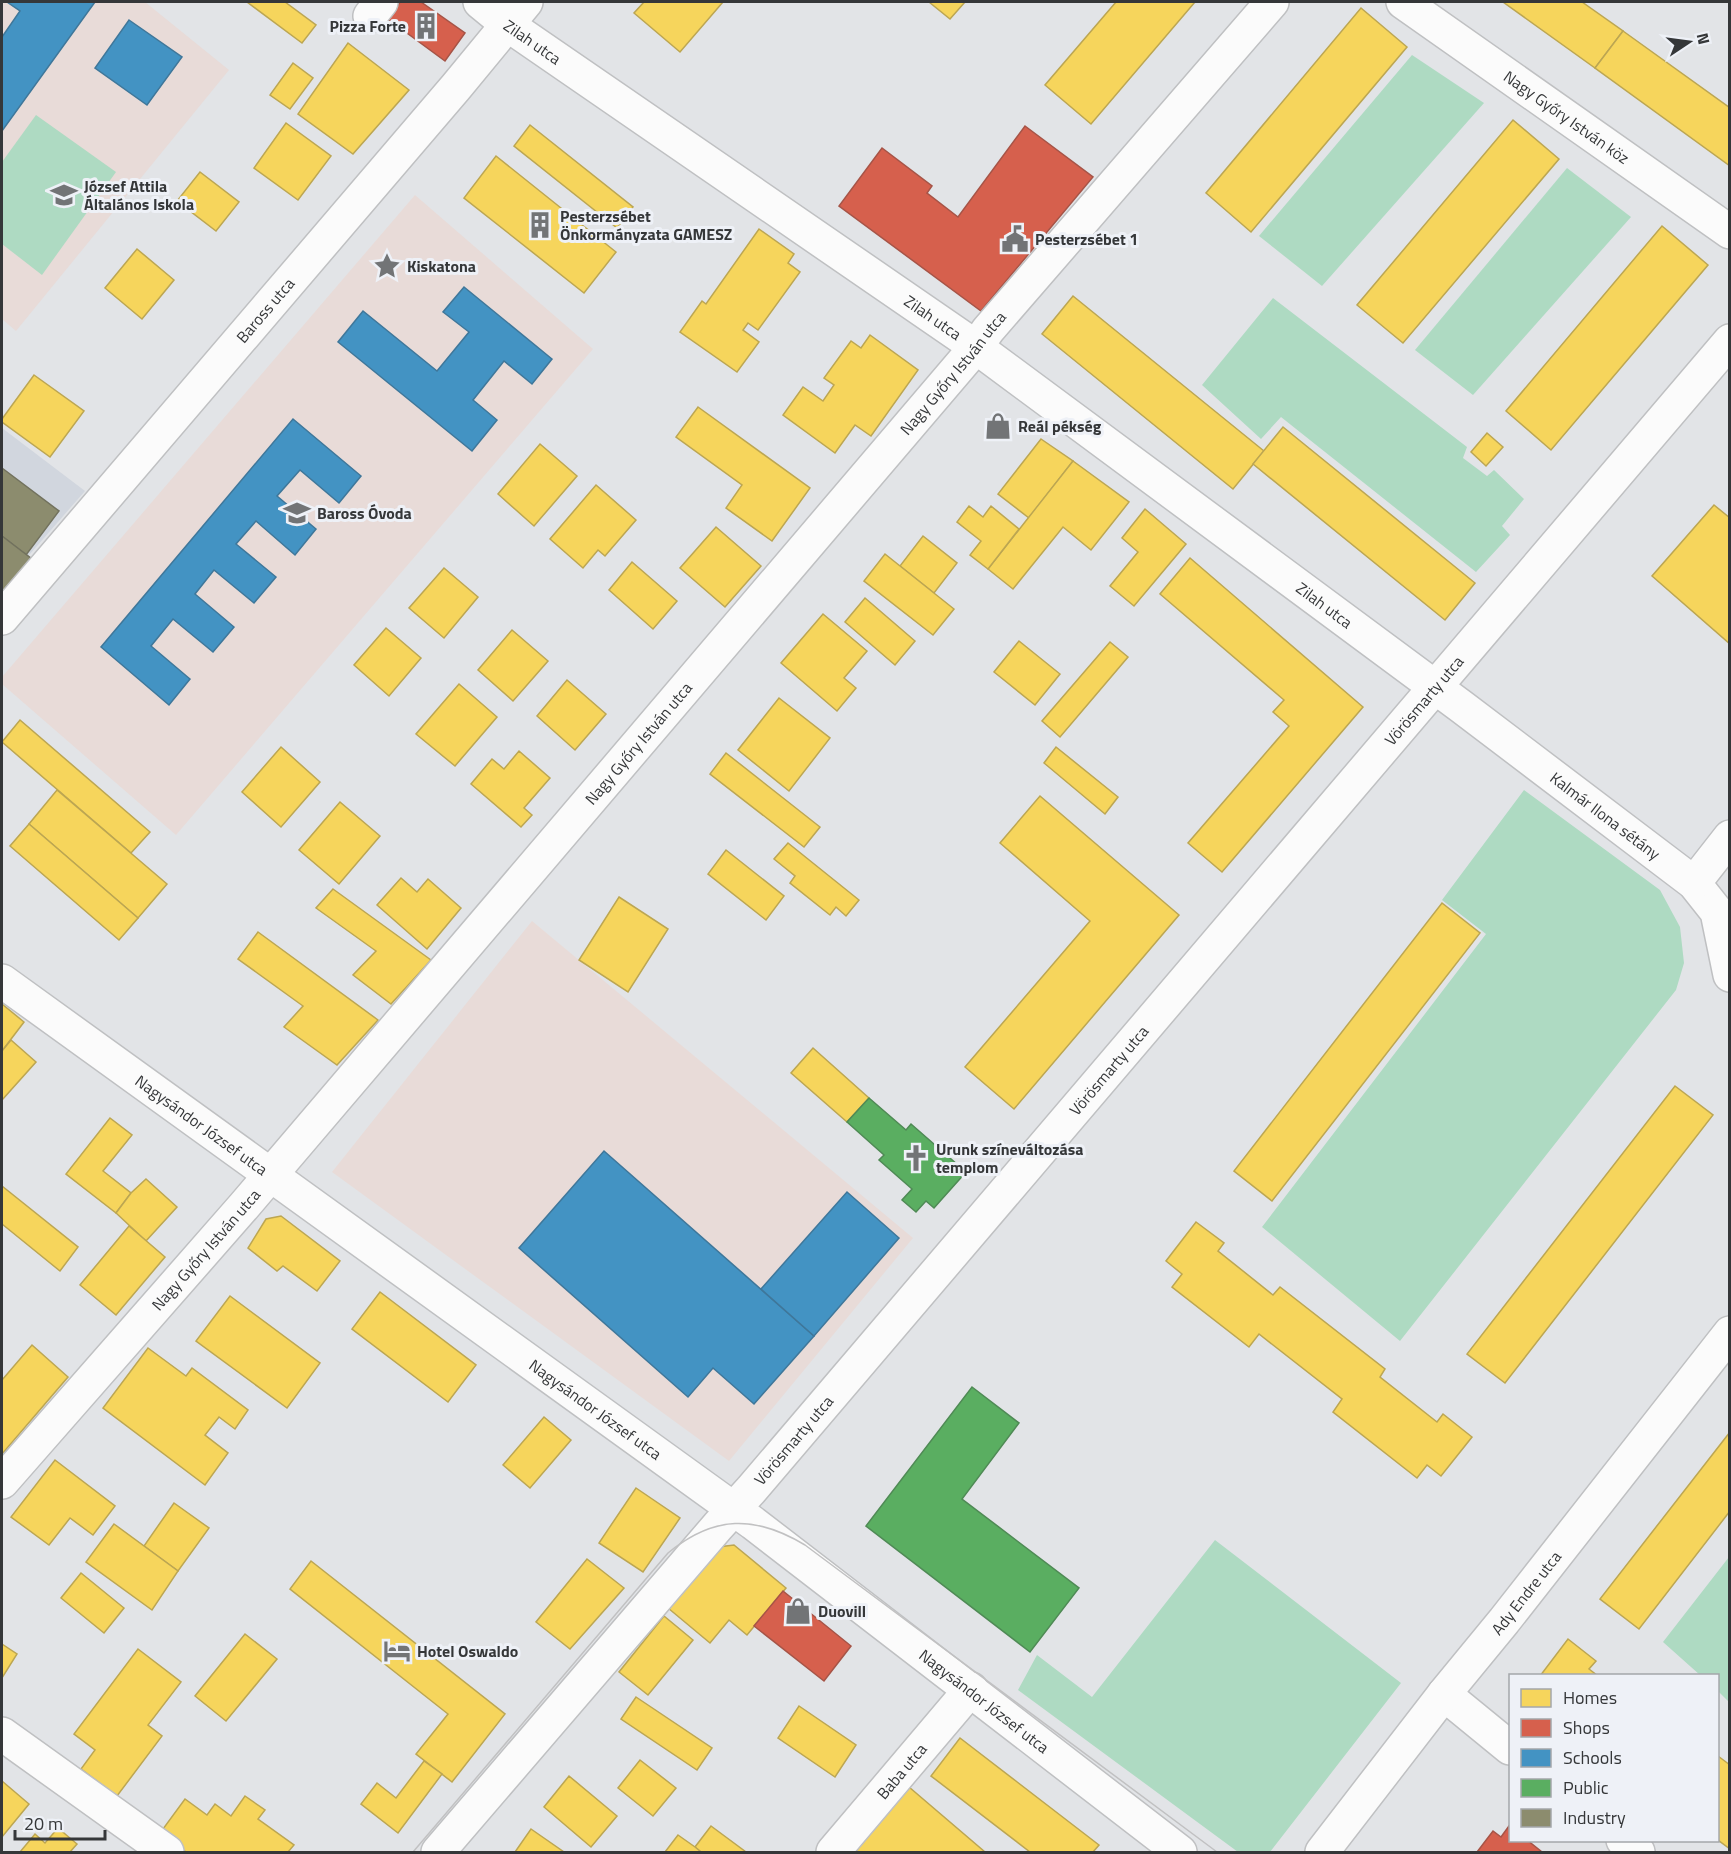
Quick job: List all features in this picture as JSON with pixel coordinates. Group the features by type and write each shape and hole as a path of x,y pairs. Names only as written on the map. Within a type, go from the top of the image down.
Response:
{"street":[{"name":"Zilah utca","path":"480,2 517,13 976,347 1435,687"},
{"name":"Nagy Győry István utca","path":"2,1482 244,1206 976,347 988,330 1272,2"},
{"name":"Nagy Győry István köz","path":"1402,2 1730,232"},
{"name":"Baross utca","path":"2,618 517,13"},
{"name":"Vörösmarty utca","path":"438,1852 843,1382 1730,341"},
{"name":"Kalmár Ilona sétány","path":"1435,687 1694,883 1717,912 1730,975"},
{"path":"1694,883 1730,837"},
{"name":"Nagysándor József utca","path":"2,981 733,1509 971,1689 1180,1852"},
{"name":"Ady Endre utca","path":"1323,1852 1444,1694 1730,1333"},
{"name":"Baba utca","path":"833,1852 971,1689"},
{"path":"1444,1694 1509,1747"},
{"path":"2,1734 167,1852"},
{"path":"1626,1842 1638,1852"}],"shaded area":[{"name":"József Attila Általános Iskola","path":"2,2 145,2 229,70 16,331 2,319"},
{"name":"Baross Óvoda","path":"415,195 593,349 176,835 2,684 2,677"},
{"path":"2,428 85,491 2,586"},
{"path":"532,921 913,1238 729,1461 332,1172"}],"green space":[{"path":"1412,55 1484,103 1322,286 1259,236"},
{"path":"36,115 116,172 42,275 2,244 2,162"},
{"path":"1567,168 1631,217 1473,395 1415,350"},
{"path":"1273,298 1467,447 1463,458 1487,476 1494,470 1524,499 1502,526 1510,535 1476,572 1281,417 1261,439 1202,385"},
{"path":"1524,790 1660,890 1680,927 1684,963 1676,990 1400,1341 1262,1227 1486,934 1442,900"},
{"path":"1215,1540 1401,1683 1270,1852 1238,1852 1018,1690 1037,1655 1092,1697"},
{"path":"1729,1557 1729,1702 1719,1692 1719,1674 1699,1674 1663,1642"}],"building: Homes":[{"path":"247,2 285,2 316,25 302,43"},
{"path":"644,2 723,2 680,52 634,13"},
{"path":"929,2 965,2 950,19"},
{"path":"1116,2 1195,2 1091,124 1045,85"},
{"path":"1503,2 1582,2 1623,31 1595,68"},
{"path":"1361,8 1407,47 1251,232 1206,193"},
{"path":"1623,31 1730,108 1730,166 1595,68"},
{"path":"348,43 409,90 353,154 298,114"},
{"path":"293,63 313,78 290,109 270,95"},
{"path":"1513,120 1559,159 1403,343 1357,305"},
{"path":"286,123 331,156 298,200 254,168"},
{"path":"530,125 633,207 617,228 514,146"},
{"name":"Pesterzsébet Önkormányzata GAMESZ","path":"496,156 616,252 584,293 464,198"},
{"path":"200,172 239,202 216,231 177,201"},
{"path":"1662,226 1708,265 1551,450 1506,411"},
{"path":"759,229 794,254 788,263 800,272 758,330 748,323 743,330 759,342 737,372 680,332 702,301 706,304"},
{"path":"137,249 174,280 142,319 105,288"},
{"path":"1073,296 1264,451 1233,489 1042,334"},
{"path":"870,335 918,370 871,436 855,425 835,453 783,415 803,387 823,401 834,385 824,378 851,341 861,348"},
{"path":"34,375 84,411 50,457 2,422"},
{"path":"698,407 810,488 772,541 726,508 742,485 676,437"},
{"path":"1283,427 1475,583 1445,620 1253,464"},
{"path":"1487,433 1503,447 1486,466 1471,452"},
{"path":"1041,439 1073,461 1029,518 998,494"},
{"path":"540,444 577,476 534,526 498,494"},
{"path":"1073,461 1129,502 1091,550 1063,527 1013,589 988,569"},
{"path":"596,485 636,520 605,556 598,550 583,568 550,539"},
{"path":"1714,505 1730,518 1730,644 1652,576"},
{"path":"969,506 983,517 991,506 1019,529 988,569 970,555 981,541 957,522"},
{"path":"1145,509 1186,544 1134,606 1110,586 1138,552 1122,538"},
{"path":"716,527 761,566 725,607 680,568"},
{"path":"923,536 957,563 934,593 900,566"},
{"path":"885,554 954,609 933,635 864,581"},
{"path":"1190,558 1363,707 1222,872 1188,843 1289,726 1273,712 1284,700 1160,594"},
{"path":"632,562 677,601 653,629 609,590"},
{"path":"444,568 478,597 444,638 409,608"},
{"path":"865,598 915,641 895,665 845,622"},
{"path":"823,614 867,651 844,678 856,688 837,711 781,663"},
{"path":"386,628 421,658 389,696 354,665"},
{"path":"512,630 548,661 513,701 478,670"},
{"path":"1019,641 1060,674 1035,705 994,672"},
{"path":"1110,642 1128,657 1060,737 1042,721"},
{"path":"567,680 606,714 575,750 537,716"},
{"path":"459,684 497,717 455,766 416,734"},
{"path":"779,698 830,738 789,791 738,750"},
{"path":"20,720 150,832 131,853 2,742"},
{"path":"281,747 320,782 281,827 242,792"},
{"path":"1056,747 1118,797 1105,814 1044,763"},
{"path":"519,751 550,778 524,808 532,815 521,827 471,784 492,759 504,769"},
{"path":"726,753 820,827 804,847 710,774"},
{"path":"57,790 167,884 138,918 29,824"},
{"path":"1040,796 1179,915 1014,1109 965,1067 1090,921 1000,843"},
{"path":"340,802 380,836 339,884 299,850"},
{"path":"29,824 138,918 119,940 10,846"},
{"path":"788,843 859,900 846,916 836,907 830,915 790,883 795,876 774,859"},
{"path":"726,850 784,896 766,920 708,874"},
{"path":"401,878 417,892 428,879 461,908 427,949 377,905"},
{"path":"333,889 431,960 391,1004 353,975 376,951 316,908"},
{"path":"619,897 668,929 628,992 579,960"},
{"path":"1442,903 1480,933 1272,1201 1234,1171"},
{"path":"258,932 378,1020 337,1065 284,1027 303,1006 238,959"},
{"path":"2,1004 24,1022 2,1051"},
{"path":"11,1040 36,1062 2,1100 2,1051"},
{"path":"813,1048 869,1098 847,1122 791,1073"},
{"path":"1675,1086 1713,1115 1505,1383 1467,1354"},
{"path":"110,1118 132,1135 103,1171 131,1193 116,1213 66,1174"},
{"path":"146,1179 177,1207 146,1241 116,1213 131,1193"},
{"path":"2,1186 78,1247 60,1271 2,1224"},
{"path":"281,1216 340,1261 317,1291 283,1266 277,1271 248,1248 266,1219"},
{"path":"1196,1222 1224,1243 1218,1251 1273,1295 1280,1287 1385,1369 1380,1377 1437,1422 1443,1414 1472,1437 1441,1476 1427,1465 1417,1478 1333,1412 1342,1399 1259,1334 1249,1347 1172,1287 1182,1274 1166,1261"},
{"path":"129,1226 165,1257 116,1315 80,1285"},
{"path":"380,1292 476,1365 448,1402 352,1329"},
{"path":"230,1296 320,1363 287,1408 196,1341"},
{"path":"32,1345 68,1377 2,1454 2,1380"},
{"path":"148,1348 186,1376 192,1368 248,1410 235,1429 219,1417 205,1435 228,1453 205,1485 103,1408"},
{"path":"544,1417 571,1440 530,1488 503,1465"},
{"path":"1730,1432 1730,1511 1639,1629 1600,1599"},
{"path":"55,1460 115,1506 93,1535 70,1518 49,1545 11,1517"},
{"path":"636,1488 680,1518 643,1572 599,1543"},
{"path":"174,1503 209,1528 178,1571 144,1546"},
{"path":"114,1524 178,1571 152,1610 86,1562"},
{"path":"734,1545 786,1588 747,1635 729,1620 710,1643 668,1608 718,1547"},
{"path":"587,1559 624,1588 570,1649 536,1622"},
{"name":"Hotel Oswaldo","path":"311,1561 505,1714 452,1782 416,1754 448,1714 290,1589"},
{"path":"81,1573 124,1608 104,1633 61,1598"},
{"path":"664,1616 693,1640 648,1695 619,1672"},
{"path":"245,1634 277,1659 226,1721 195,1696"},
{"path":"1568,1639 1596,1661 1589,1669 1595,1674 1542,1674"},
{"path":"2,1644 17,1654 2,1678"},
{"path":"138,1649 181,1682 148,1725 162,1736 117,1796 81,1769 95,1750 74,1734"},
{"path":"636,1697 712,1748 697,1770 621,1719"},
{"path":"799,1706 856,1745 835,1777 778,1738"},
{"path":"960,1738 1099,1845 1093,1852 1030,1852 931,1776"},
{"path":"1719,1757 1730,1765 1730,1849 1719,1841"},
{"path":"640,1760 676,1788 653,1816 618,1788"},
{"path":"424,1761 442,1774 398,1833 361,1804 377,1783 396,1798"},
{"path":"569,1776 617,1816 591,1847 544,1807"},
{"path":"2,1781 29,1804 2,1837"},
{"path":"909,1787 985,1852 853,1852"},
{"path":"245,1796 265,1810 258,1819 294,1845 288,1852 186,1852 160,1833 185,1799 207,1815 215,1804 231,1816"},
{"path":"711,1826 746,1852 701,1852 695,1847"},
{"path":"58,1828 77,1844 70,1852 20,1852 35,1834 45,1843"},
{"path":"531,1829 564,1852 515,1852"},
{"path":"678,1835 695,1847 701,1852 665,1852"}],"building: Shops":[{"name":"Pizza Forte","path":"400,2 421,2 465,33 445,61 388,19"},
{"path":"1025,126 1093,177 981,311 839,206 882,148 932,186 927,193 958,217"},
{"path":"783,1591 851,1646 824,1681 754,1626"},
{"path":"1509,1826 1509,1842 1530,1842 1542,1852 1477,1852 1493,1831 1501,1837"}],"building: Schools":[{"path":"7,2 95,2 2,131 2,37 20,11"},
{"path":"129,20 182,57 147,105 95,68"},
{"path":"464,287 552,359 532,384 504,361 473,400 497,420 472,451 338,342 363,311 437,371 469,332 443,312"},
{"path":"293,419 361,476 339,503 300,470 277,496 316,529 295,555 256,521 236,544 276,577 254,603 214,570 195,594 234,627 213,652 173,619 151,646 190,679 169,705 101,647"},
{"path":"604,1151 814,1336 754,1404 713,1368 688,1397 519,1248"},
{"path":"847,1192 899,1238 814,1336 761,1289"}],"building: Public":[{"name":"Urunk színeváltozása templom","path":"869,1098 906,1130 911,1124 966,1172 934,1208 926,1201 916,1212 902,1200 912,1189 879,1160 884,1155 847,1122"},
{"path":"972,1387 1019,1423 962,1499 1079,1588 1030,1652 866,1526"}],"building: Industry":[{"path":"2,468 59,511 26,555 2,536"},
{"path":"2,536 32,559 5,594 2,591"}],"tram line":[{"path":"413,1852 668,1553 702,1532 718,1526 735,1524 752,1524 769,1528 805,1545 1217,1852"}],"place":[{"name":"Pizza Forte","path":"426,26"},
{"name":"József Attila Általános Iskola","path":"64,195"},
{"name":"Pesterzsébet Önkormányzata GAMESZ","path":"540,225"},
{"name":"Pesterzsébet 1","path":"1015,239"},
{"name":"Kiskatona","path":"387,266"},
{"name":"Reál pékség","path":"998,426"},
{"name":"Baross Óvoda","path":"297,513"},
{"name":"Urunk színeváltozása templom","path":"916,1158"},
{"name":"Duovill","path":"798,1611"},
{"name":"Hotel Oswaldo","path":"397,1651"}]}
